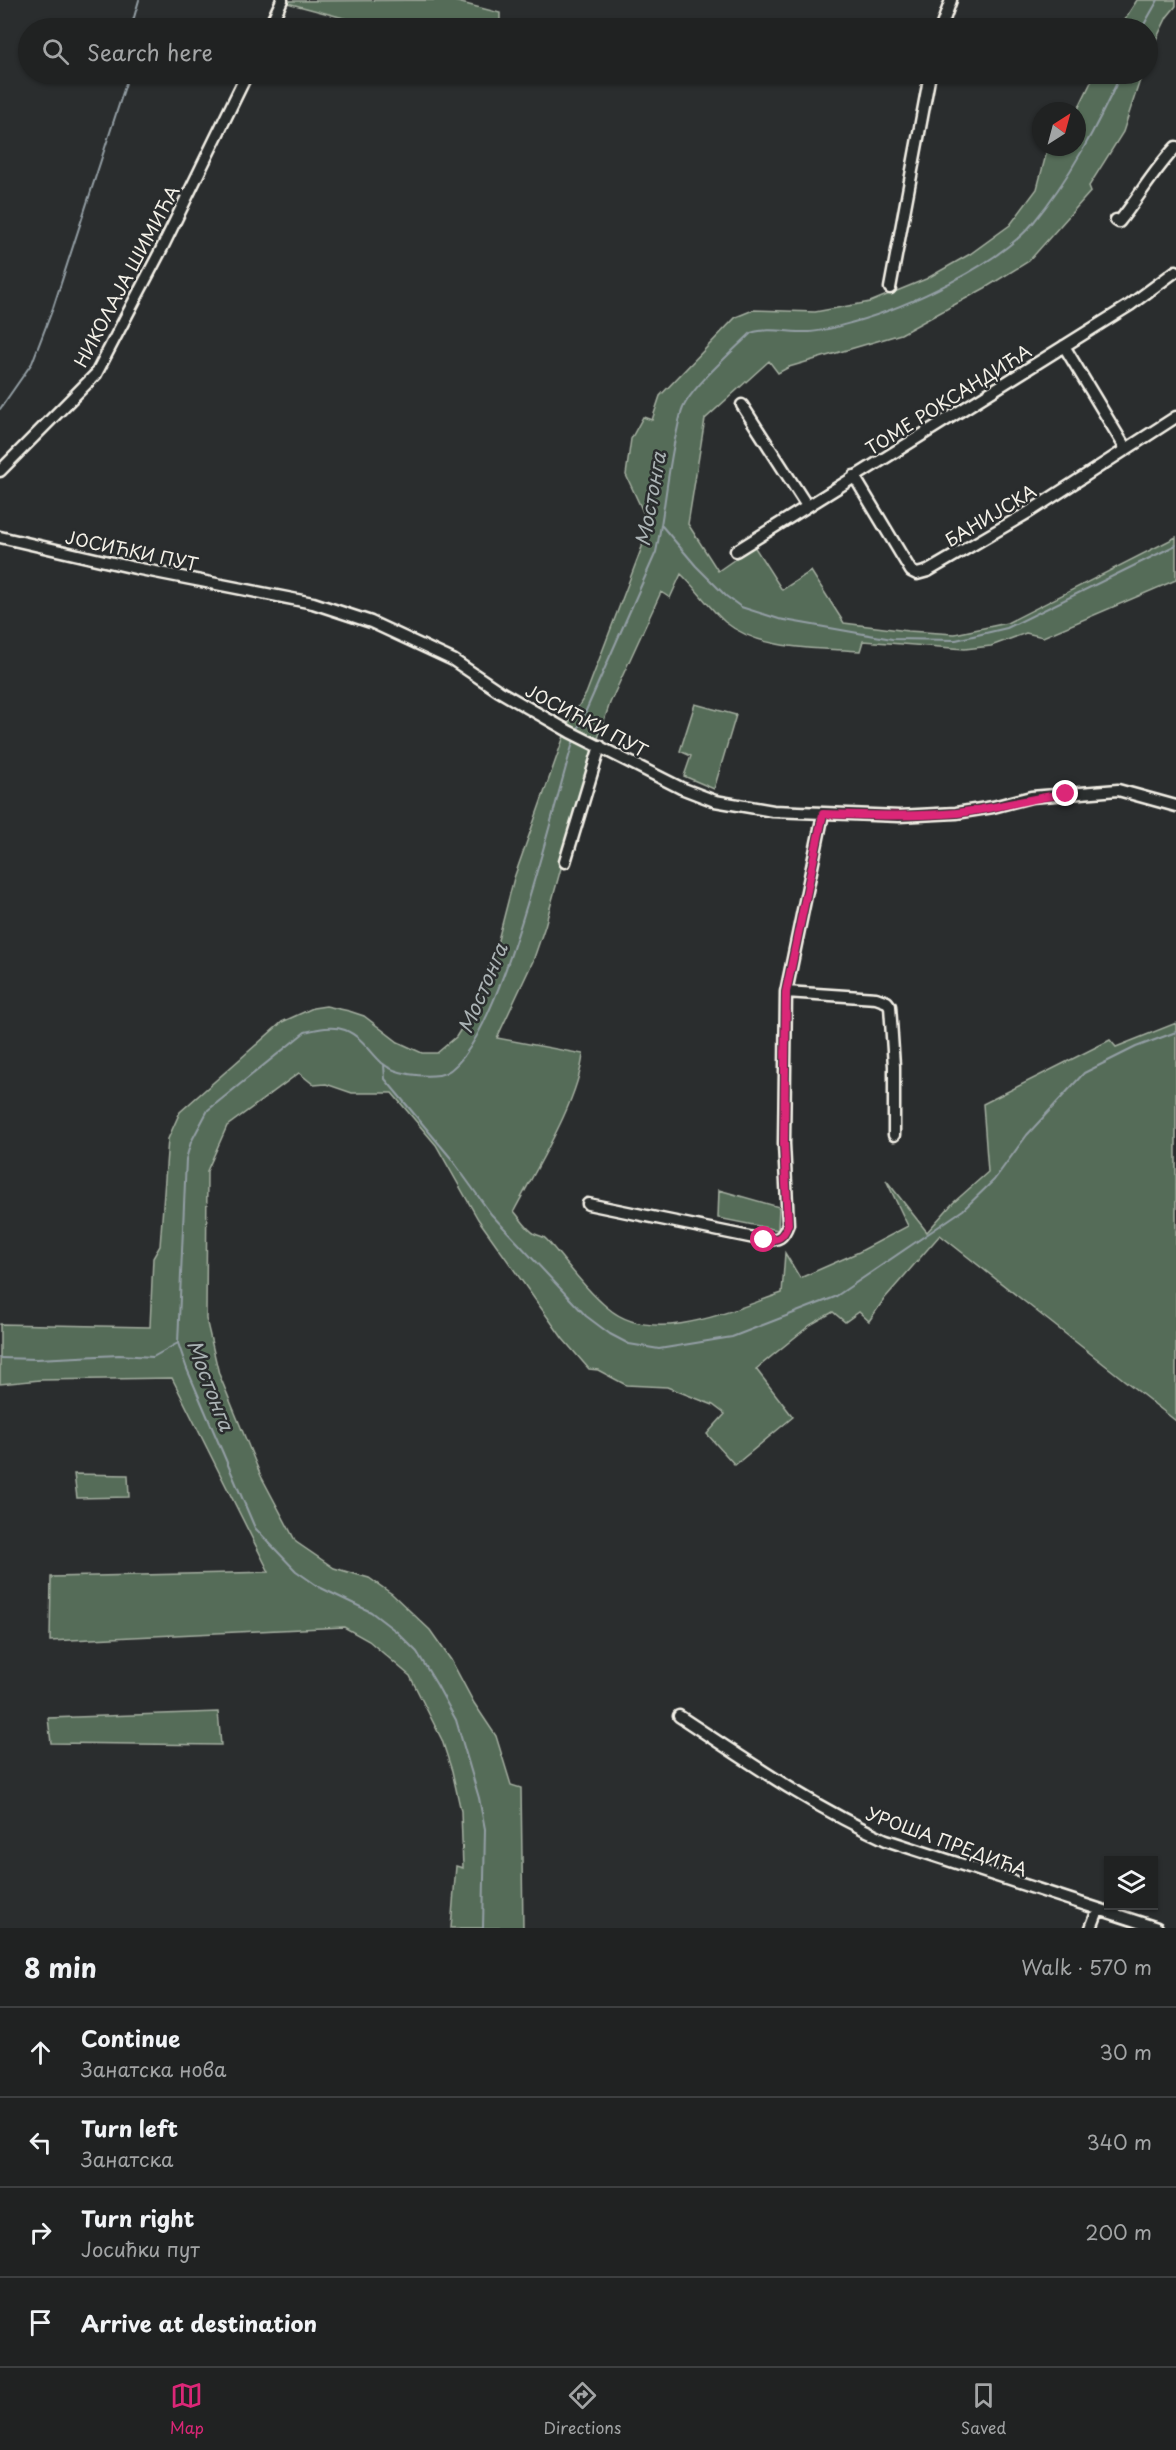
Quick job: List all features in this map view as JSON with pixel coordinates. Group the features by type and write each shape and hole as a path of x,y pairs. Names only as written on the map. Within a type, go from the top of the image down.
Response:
{"street":[{"path":"274,18 282,0"},
{"path":"945,18 951,0"},
{"name":"НИКОЛАЈА ШИМИЋА","path":"0,471 96,374 161,250 242,84"},
{"path":"890,288 928,84"},
{"path":"1116,220 1119,222 1148,180 1176,147"},
{"name":"ТОМЕ РОКСАНДИЋА","path":"736,551 1130,305 1176,271"},
{"path":"1064,346 1126,449"},
{"path":"742,405 807,506"},
{"name":"БАНИЈСКА","path":"854,476 911,571 917,574 928,571 1029,512 1176,417"},
{"name":"ЈОСИЋКИ ПУТ","path":"0,537 312,603 371,622 453,660 570,732 681,788 715,801 773,811 899,816 993,807 1031,797 1118,790 1176,806"},
{"path":"566,861 597,745"},
{"path":"588,1204 764,1240 778,1240 784,1236 788,1224 784,1144 786,992 823,814"},
{"path":"786,992 876,998 887,1002 890,1006 894,1066 894,1135"},
{"name":"УРОША ПРЕДИЋА","path":"679,1716 755,1766 864,1830 948,1862 1157,1928"},
{"path":"1091,1928 1098,1910"}],"green space":[{"path":"450,0 500,13 500,18 344,18 280,1"},
{"path":"1137,0 1176,0 1176,6 1167,17 1158,35 1158,18 1125,18"},
{"path":"1090,84 1139,84 1123,132 1089,186 1091,191 1029,261 901,334 789,367 778,373 769,361 705,419 688,524 718,571 754,546 782,590 811,571 844,623 908,631 955,634 1007,623 1176,537 1176,580 1043,637 1026,633 991,646 965,649 863,641 860,651 772,643 739,631 725,622 681,574 670,598 661,592 610,703 592,756 545,926 533,961 497,1038 583,1054 574,1092 565,1113 514,1211 529,1230 546,1238 600,1301 626,1319 647,1324 670,1325 717,1316 782,1293 785,1253 800,1278 859,1252 908,1226 886,1180 927,1232 953,1203 988,1172 983,1104 1110,1040 1116,1047 1176,1023 1176,1421 940,1235 885,1298 869,1321 859,1312 845,1322 833,1312 810,1325 756,1369 793,1417 735,1465 707,1434 725,1414 713,1405 667,1387 626,1385 598,1370 589,1369 563,1339 478,1219 436,1145 392,1093 352,1093 326,1084 314,1085 299,1073 227,1126 207,1171 206,1319 219,1374 261,1476 296,1542 334,1568 369,1578 392,1594 430,1630 451,1660 474,1703 496,1736 511,1785 521,1788 523,1928 451,1928 456,1866 463,1868 461,1811 452,1771 442,1740 410,1676 369,1641 344,1627 50,1641 51,1577 269,1572 172,1378 40,1380 0,1384 0,1324 150,1327 153,1258 160,1246 168,1139 180,1112 282,1022 313,1008 326,1006 364,1016 398,1042 422,1053 437,1053 456,1037 473,1010 496,948 514,878 569,722 586,694 642,547 646,525 644,514 626,475 631,439 643,417 652,420 660,396 736,317 753,310 815,312 870,302 926,279 970,254 1010,225 1037,189 1046,156 1086,156 1086,102 1081,102"},
{"path":"695,704 736,715 714,789 684,776 691,756 680,751"},
{"path":"719,1190 779,1207 778,1230 718,1218"},
{"path":"74,1474 128,1475 129,1497 77,1498"},
{"path":"218,1712 221,1745 51,1743 48,1718"}],"waterway":[{"path":"134,18 139,0"},
{"name":"Мостонга","path":"1148,18 1158,0"},
{"path":"0,409 32,363 53,308 126,84"},
{"name":"Мостонга","path":"577,731 656,552 672,453 680,419 683,408 695,390 751,333 765,330 802,332 838,327 925,295 975,269 998,254 1033,223 1059,188 1092,132 1116,84"},
{"path":"662,526 696,566 726,596 741,607 779,619 892,639 956,640 1007,628 1176,545"},
{"name":"Мостонга","path":"483,1928 485,1829 479,1798 456,1720 417,1652 397,1632 371,1612 319,1587 296,1571 255,1528 187,1369 178,1343 186,1159 191,1142 208,1110 305,1032 330,1028 345,1030 361,1040 382,1063 410,1074 439,1075 460,1061 481,1027 502,980 521,925 574,740"},
{"path":"384,1065 385,1079 450,1157 491,1214 586,1316 610,1334 629,1344 659,1349 732,1337 835,1297 963,1210 994,1180 1027,1135 1084,1073 1136,1047 1176,1032"},
{"path":"0,1358 37,1359 119,1355 153,1357 178,1343"}],"route":[{"path":"764,1240 778,1240 784,1236 788,1224 784,1144 786,992 823,814 899,816 956,813 993,807 1031,797 1066,794"}]}
